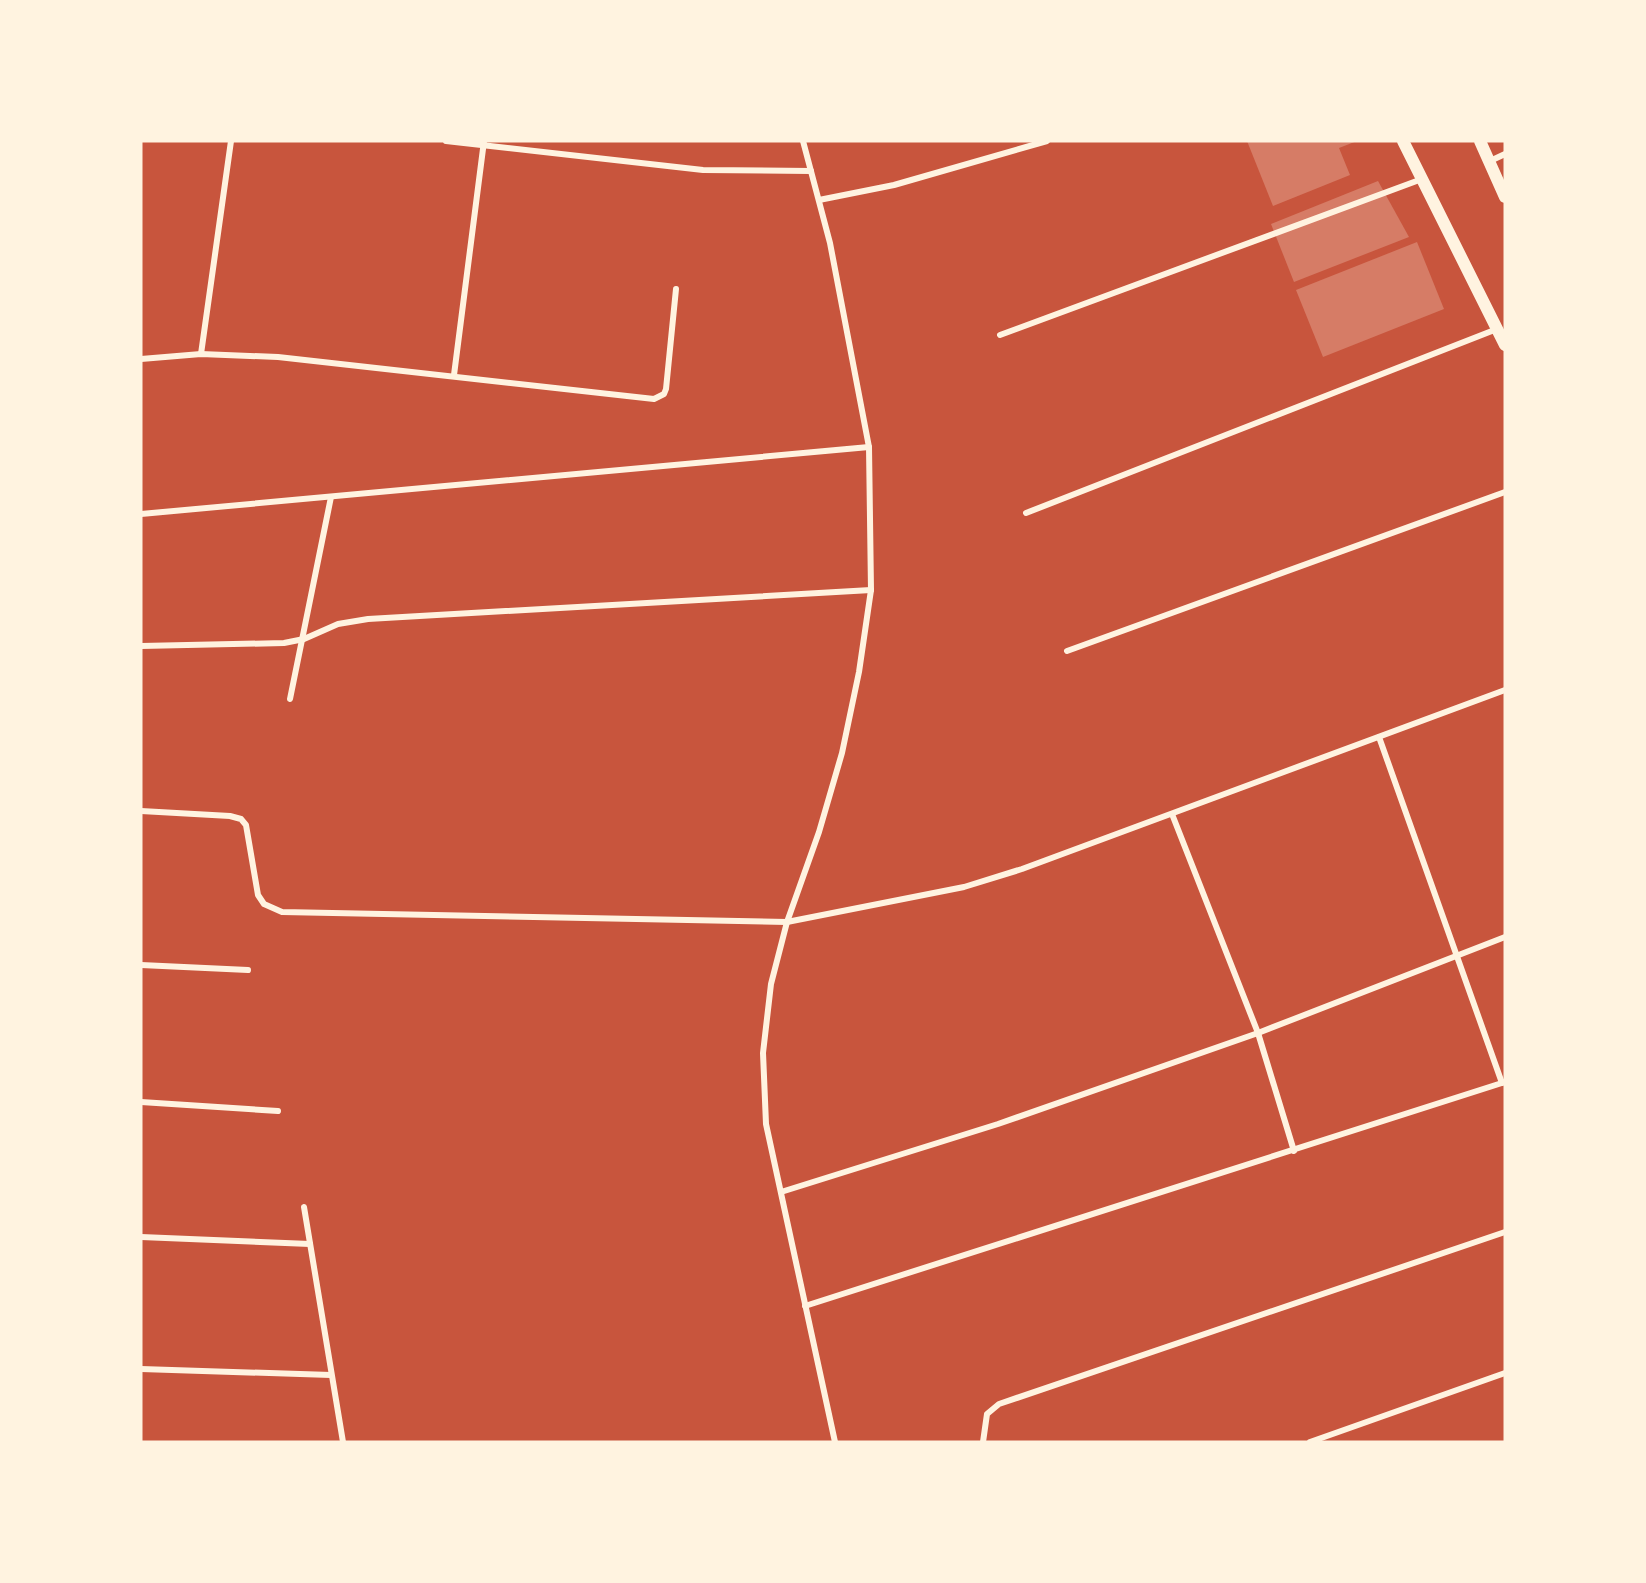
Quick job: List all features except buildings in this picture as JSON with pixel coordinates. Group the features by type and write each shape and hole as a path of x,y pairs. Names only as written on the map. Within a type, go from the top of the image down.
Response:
{"main road":[{"path":"1403,141 1505,345"},
{"path":"1480,141 1505,197"}],"street":[{"path":"201,354 231,141"},
{"path":"446,141 484,143 703,170 811,171"},
{"path":"803,141 819,200 848,331 869,447 871,590 859,672 842,753 819,832 787,922 771,984 763,1053 766,1124 835,1442"},
{"path":"819,200 894,185 1047,141"},
{"path":"454,375 484,143"},
{"path":"1489,162 1505,154"},
{"path":"1000,335 1422,179"},
{"path":"141,358 201,354 278,357 654,399 664,394 666,389 676,289"},
{"path":"1026,513 1497,329"},
{"path":"141,514 869,447"},
{"path":"1067,651 1505,492"},
{"path":"291,699 332,496"},
{"path":"141,646 284,643 304,639 338,624 368,619 871,590"},
{"path":"141,811 241,819 246,825 258,895 264,904 282,912 787,922 964,887 1022,870 1505,690"},
{"path":"806,1306 1504,1082 1379,736"},
{"path":"1172,814 1258,1033 1294,1151"},
{"path":"781,1192 998,1124 1258,1033 1505,938"},
{"path":"141,965 248,970"},
{"path":"141,1102 278,1110"},
{"path":"304,1207 343,1442"},
{"path":"983,1442 987,1414 999,1404 1505,1232"},
{"path":"141,1237 310,1244"},
{"path":"141,1369 331,1375"},
{"path":"1310,1442 1505,1373"}]}
